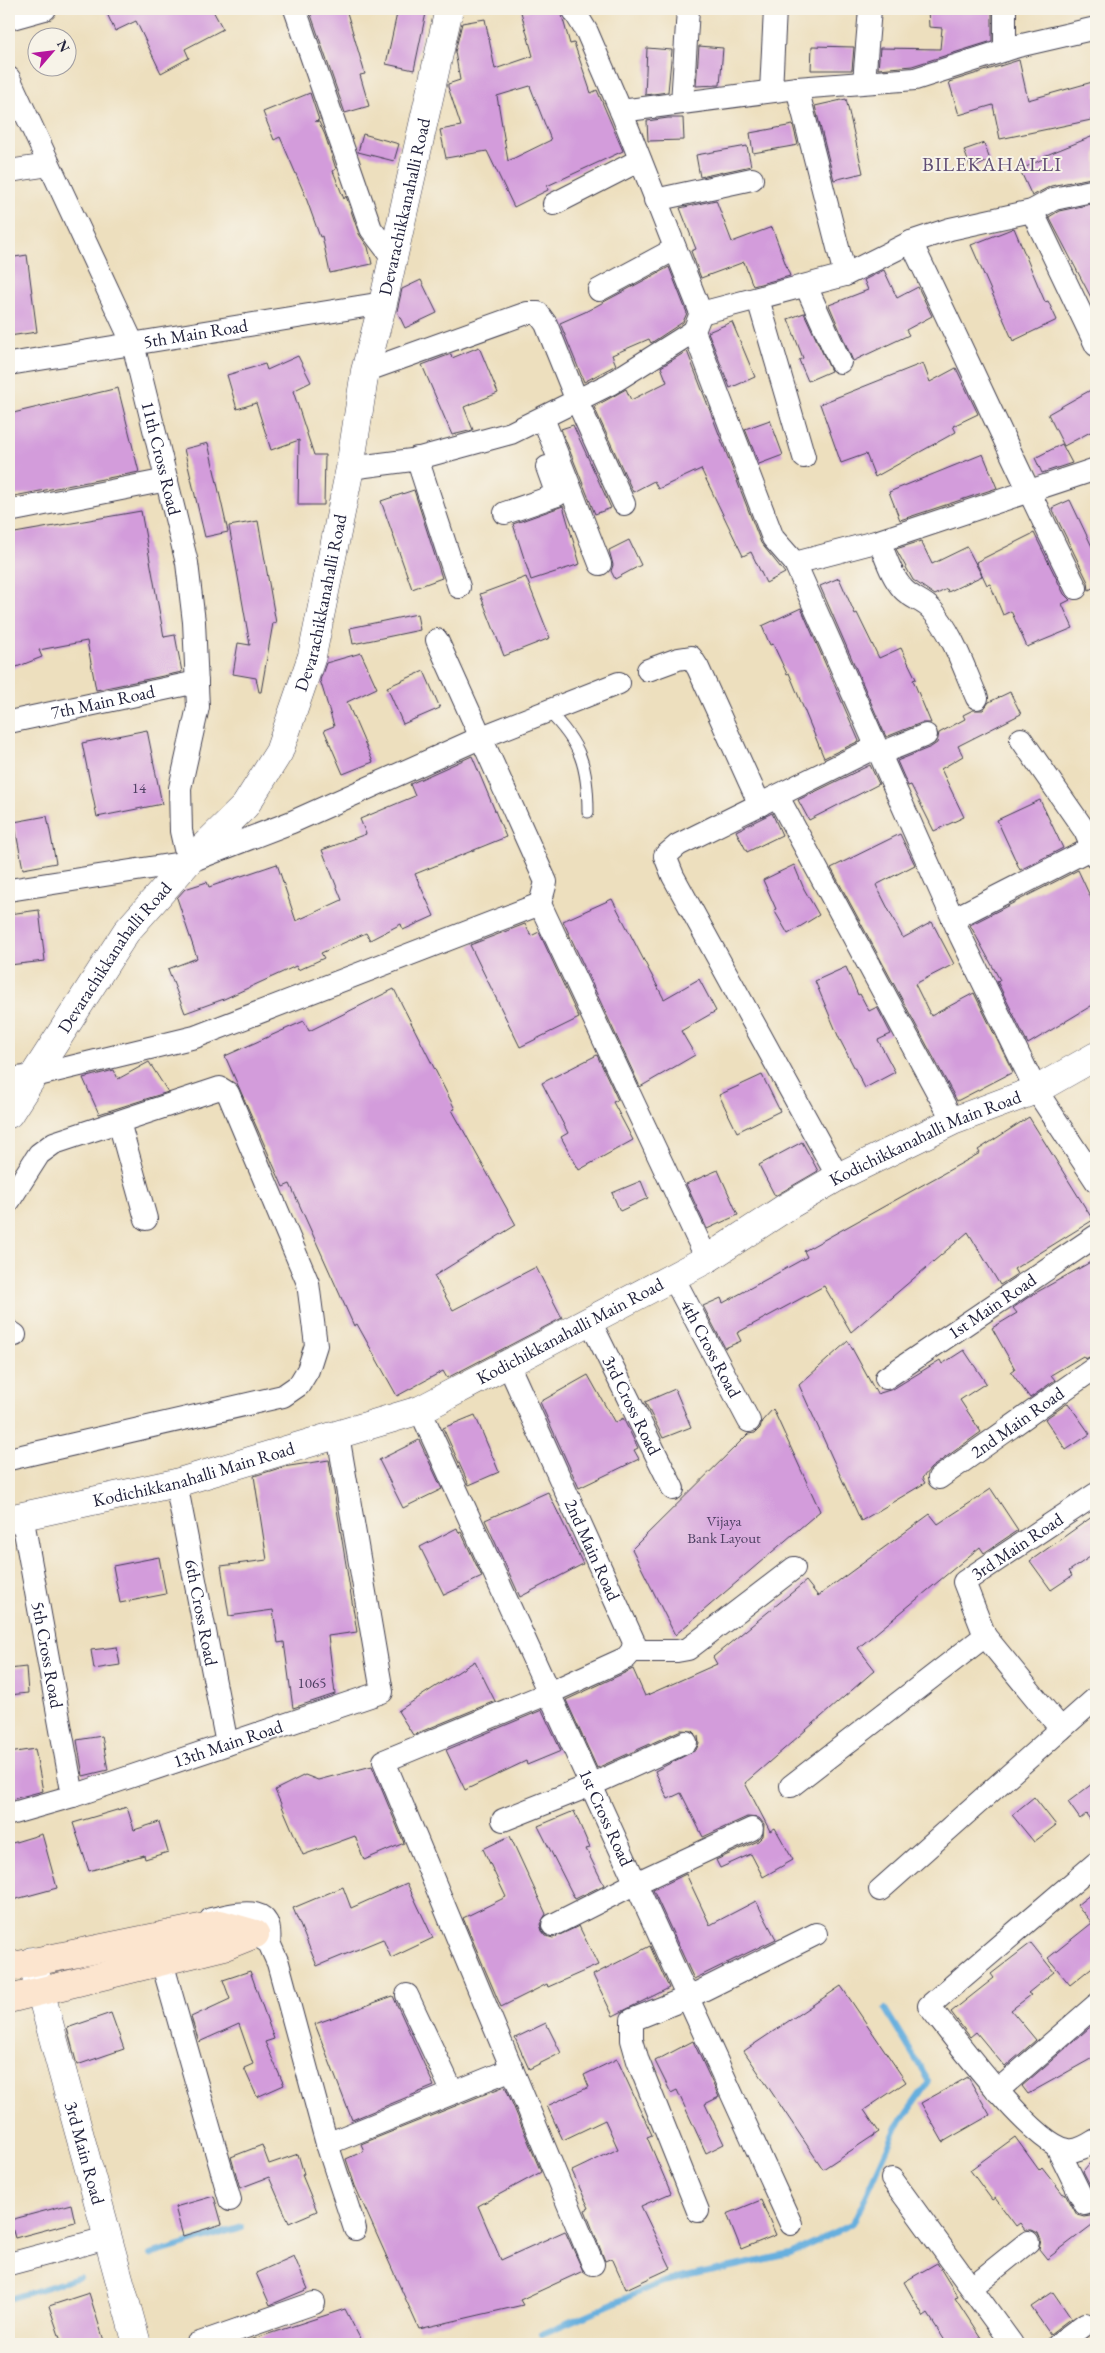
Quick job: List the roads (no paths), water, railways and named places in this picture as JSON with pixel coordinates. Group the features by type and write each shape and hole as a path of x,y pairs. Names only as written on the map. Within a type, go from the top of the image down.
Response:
{"main road":[{"path":"20,1964 218,1930 262,1939"},
{"path":"9,1999 162,1962 218,1930"}],"street":[{"path":"9,19 45,9"},
{"path":"295,9 371,229 393,258"},
{"name":"Devarachikkanahalli Road","path":"9,1114 21,1077 126,932 188,862 245,806 278,752 312,656 350,468 365,371 383,303 449,9"},
{"path":"573,9 587,32 675,249 697,322 772,538 794,563 953,919 1036,1090 1096,1181"},
{"path":"682,102 688,9"},
{"path":"771,92 775,9"},
{"path":"864,82 870,9"},
{"path":"1004,9 1005,50"},
{"path":"620,111 797,88 915,80 1005,50 1096,28"},
{"name":"11th Cross Road","path":"9,78 134,344 187,563 194,622 198,708 180,788 181,831 188,862"},
{"path":"797,88 845,275"},
{"path":"554,204 640,160"},
{"path":"9,171 49,165"},
{"path":"655,200 752,179"},
{"path":"350,468 417,458 511,433 610,384 697,322 758,299 845,275 911,242 950,228 1032,211 1054,199 1096,190"},
{"path":"1032,211 1096,345"},
{"path":"911,242 961,344 1028,492 1076,588"},
{"path":"600,290 675,249"},
{"path":"806,286 840,362"},
{"path":"758,299 804,457"},
{"name":"5th Main Road","path":"9,364 383,303"},
{"path":"365,371 527,313 538,313 546,324 577,401 624,504"},
{"path":"505,513 557,495 537,421"},
{"path":"537,421 600,564"},
{"path":"417,458 459,588"},
{"path":"794,563 879,541 1096,469"},
{"path":"9,511 167,480"},
{"path":"879,541 893,574 903,589 916,600 930,608 949,636 977,698"},
{"path":"437,640 546,882 540,904 707,1259"},
{"path":"648,670 678,658 691,657 769,801 953,1121"},
{"name":"7th Main Road","path":"9,722 197,682"},
{"path":"9,890 188,862 292,822 482,737 619,683"},
{"path":"838,1177 673,876 665,856 678,845 878,750 926,735"},
{"path":"953,919 1092,840 1021,739"},
{"path":"21,1077 195,1037 540,904"},
{"name":"Kodichikkanahalli Main Road","path":"12,1517 176,1482 420,1410 707,1259 788,1206 838,1177 953,1121 1036,1090 1096,1056"},
{"path":"9,1202 39,1154 54,1143 220,1088 228,1093 308,1283 316,1345 308,1370 299,1385 282,1396 9,1459"},
{"path":"119,1122 146,1219"},
{"name":"1st Main Road","path":"886,1378 1096,1236"},
{"name":"4th Cross Road","path":"673,1277 749,1421"},
{"name":"3rd Cross Road","path":"590,1321 673,1490"},
{"name":"2nd Main Road","path":"508,1364 634,1642 632,1650"},
{"name":"2nd Main Road","path":"939,1478 1096,1367"},
{"name":"1st Cross Road","path":"420,1410 791,2224"},
{"name":"13th Main Road","path":"10,1814 73,1796 382,1692 338,1435"},
{"name":"6th Cross Road","path":"176,1482 227,1744"},
{"name":"3rd Main Road","path":"985,1636 964,1582 1096,1494"},
{"name":"5th Cross Road","path":"12,1517 73,1796"},
{"path":"593,2264 384,1761 549,1693 626,1658 632,1650 677,1651 688,1649 794,1568"},
{"path":"791,1786 985,1636 1061,1729"},
{"path":"880,1890 1096,1698"},
{"path":"503,1820 591,1785 686,1742"},
{"path":"553,1925 636,1883 752,1829"},
{"path":"1096,1863 929,2006 997,2091 1046,2140 1057,2147 1070,2151 1081,2149 1096,2140"},
{"path":"698,2211 649,2094 632,2040 632,2020 689,1997 816,1934"},
{"path":"262,1939 278,1963 328,2144 355,2229"},
{"path":"162,1962 230,2200"},
{"name":"3rd Main Road","path":"20,1964 40,1992 137,2344"},
{"path":"407,1995 453,2093"},
{"path":"997,2091 1096,2005"},
{"path":"328,2144 512,2069"},
{"path":"1057,2147 1086,2204"},
{"path":"892,2179 1012,2344"},
{"path":"9,2264 107,2238"},
{"path":"972,2287 1028,2242"},
{"path":"197,2344 314,2303"},
{"path":"1058,2344 1085,2324"}],"lane":[{"path":"548,711 568,731 580,754 588,785 588,812"}],"waterway":[{"path":"542,2334 663,2282 790,2254 853,2224 897,2127 929,2081 885,2009"},
{"path":"150,2255 242,2227"},
{"path":"9,2299 80,2277"}],"district":[{"name":"BILEKAHALLI","path":"992,164"}]}
